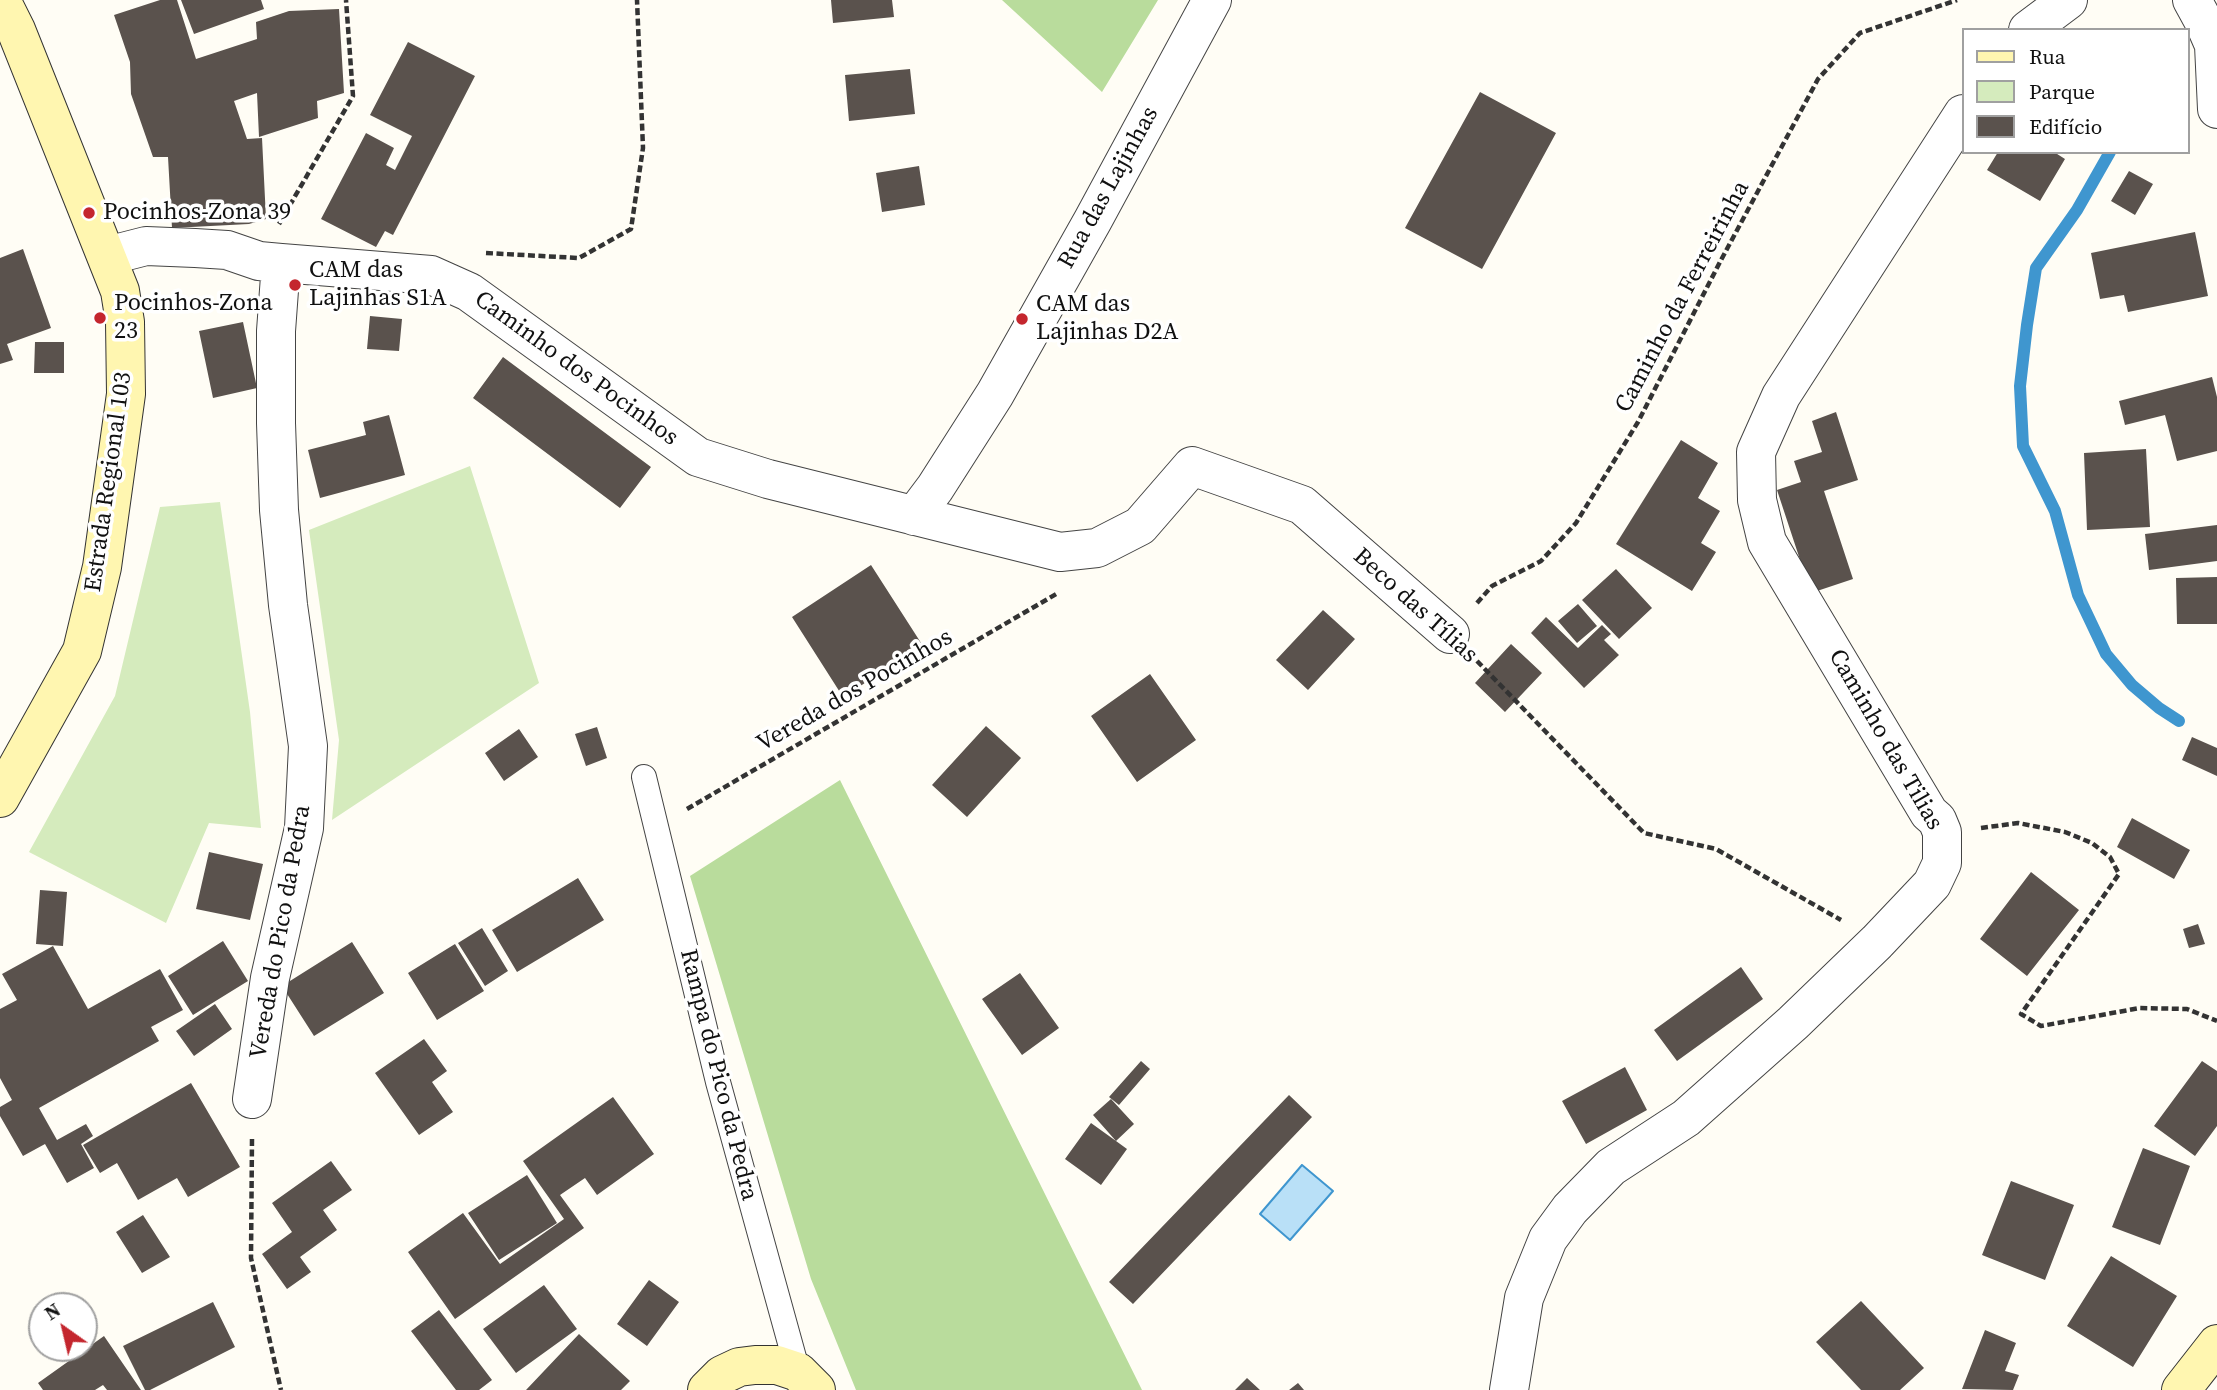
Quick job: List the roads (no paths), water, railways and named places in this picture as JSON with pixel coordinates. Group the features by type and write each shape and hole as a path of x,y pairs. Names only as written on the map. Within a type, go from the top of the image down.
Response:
{"main road":[{"name":"Estrada Regional 103","path":"0,798 82,651 102,567 126,394 125,322 120,291 16,30 1,0"},
{"path":"2181,1390 2217,1344"},
{"path":"707,1390 722,1376 739,1367 777,1365 807,1381"}],"street":[{"name":"Rua das Lajinhas","path":"914,516 995,394 1212,0"},
{"path":"2031,28 2068,0"},
{"path":"2192,0 2214,45 2217,109"},
{"name":"Caminho das Tilias","path":"1508,1390 1524,1298 1548,1239 1570,1209 1611,1167 1686,1118 1793,1023 1877,942 1932,884 1942,863 1942,832 1937,820 1929,813 1768,542 1756,500 1756,452 1781,396 1962,116"},
{"name":"Caminho dos Pocinhos","path":"107,256 146,246 183,247 227,250 270,262 431,275 469,292 698,457 768,479 914,516"},
{"name":"Vereda do Pico da Pedra","path":"252,1099 270,978 304,828 308,746 288,606 279,510 276,331 270,262"},
{"name":"Beco das Tílias","path":"914,516 1060,552 1097,548 1140,526 1192,466 1302,505 1450,634"}],"lane":[{"name":"Rampa do Pico da Pedra","path":"643,776 718,1082 807,1381"}],"water":[{"path":"1302,1165 1333,1191 1290,1240 1260,1214"}],"waterway":[{"path":"2109,154 2077,210 2036,268 2020,386 2023,446 2055,511 2078,595 2106,654 2132,685 2179,721"}],"place":[{"name":"Pocinhos-Zona 39","path":"89,213"},
{"name":"CAM das Lajinhas S1A","path":"295,285"},
{"name":"Pocinhos-Zona 23","path":"100,318"},
{"name":"CAM das Lajinhas D2A","path":"1022,319"}]}
